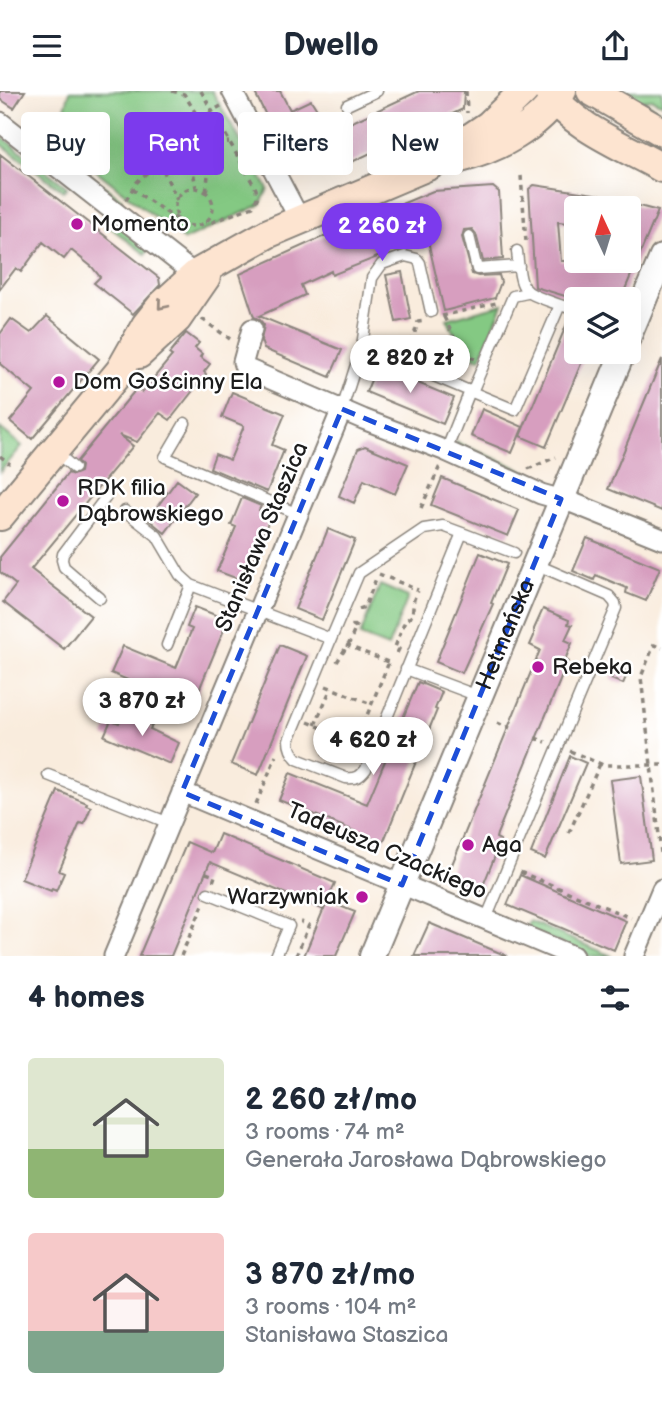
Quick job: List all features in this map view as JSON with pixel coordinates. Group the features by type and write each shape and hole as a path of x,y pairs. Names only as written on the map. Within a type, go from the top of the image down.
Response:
{"main road":[{"path":"463,143 489,125 524,91"},
{"path":"591,91 662,132"},
{"path":"463,158 500,143 533,122 557,94 585,126 662,168"},
{"path":"0,516 64,459 120,371 160,337 184,310 205,273 236,250 406,175"}],"street":[{"path":"234,95 300,220"},
{"path":"0,122 205,273"},
{"path":"641,307 662,257"},
{"path":"252,330 243,362 245,368 446,451 541,494 562,499 662,539"},
{"name":"Hetmańska","path":"373,956 481,697 524,559 562,499 618,364"},
{"name":"Stanisława Staszica","path":"114,956 342,409"},
{"name":"Tadeusza Czackiego","path":"182,792 486,919 551,952 573,956"},
{"path":"634,956 662,889"}],"lane":[{"path":"346,104 377,91"},
{"path":"469,236 477,269 519,265"},
{"path":"517,251 520,282 527,293"},
{"path":"342,409 362,346 372,278 382,264 405,256 416,259 420,263 431,312"},
{"path":"446,451 513,296 527,293 564,306"},
{"path":"362,346 515,410 560,305"},
{"path":"185,423 165,457 298,514"},
{"path":"97,488 109,499 63,554 62,560 64,567 100,598"},
{"path":"125,511 157,536 180,575 191,585 331,639"},
{"path":"462,533 366,769 361,775 354,779 346,778 318,767 292,754 289,740 359,573 424,529 443,526 462,533 524,559 609,596 616,608 486,919"},
{"path":"167,645 191,585"},
{"path":"406,669 481,697"},
{"path":"48,775 169,823"},
{"path":"208,894 289,926 276,956"}],"path":[{"path":"172,91 184,94 195,112"},
{"path":"184,94 189,91"},
{"path":"132,189 191,226 213,222 256,203 256,189 201,91"},
{"path":"466,91 467,111"},
{"path":"212,111 234,95"},
{"path":"224,142 229,142"},
{"path":"126,200 146,175"},
{"path":"165,175 177,200 176,212 179,219"},
{"path":"195,175 197,188"},
{"path":"206,193 208,175"},
{"path":"521,176 526,243"},
{"path":"177,200 183,192 197,188 206,193 212,202 213,210 205,222"},
{"path":"405,364 418,322 512,299"},
{"path":"197,316 237,345"},
{"path":"444,316 462,354 480,362"},
{"path":"421,508 446,451"},
{"path":"0,456 10,464"},
{"path":"528,469 556,457"},
{"path":"365,569 436,598"},
{"path":"365,607 378,574"},
{"path":"331,639 393,664 399,649 395,647 405,621 412,616 418,591"},
{"path":"348,646 360,607 370,610"},
{"path":"661,853 640,677 654,645 662,648"},
{"path":"356,742 388,662"},
{"path":"314,681 389,712"},
{"path":"315,725 331,688"},
{"path":"298,718 374,749"},
{"path":"497,723 510,728"},
{"path":"318,767 333,732"},
{"path":"559,747 600,764 652,767 662,765"},
{"path":"252,812 276,756"},
{"path":"569,833 600,764"},
{"path":"508,867 631,918"},
{"path":"181,956 215,876 206,873"}],"highlighted area":[{"path":"342,409 561,499 402,885 182,792"}],"green space":[{"path":"70,91 212,91 224,112 238,136 238,175 260,175 268,189 260,205 184,240 102,175 110,175 110,112 64,112"},
{"path":"621,91 662,91 662,104 652,99 642,100 662,112 662,117"},
{"path":"0,135 21,151 21,159 0,143"},
{"path":"42,175 52,175 67,187 63,191"},
{"path":"86,175 91,175 122,199 120,202"},
{"path":"106,216 149,249 145,254 102,221"},
{"path":"503,304 480,359 463,352 447,319"},
{"path":"0,428 22,446 0,472"},
{"path":"456,442 539,477 537,483 458,447"},
{"path":"380,585 408,597 388,647 360,636"},
{"path":"529,921 612,956 590,956 526,929"}],"building":[{"path":"0,91 25,91 14,108 0,99"},
{"path":"254,91 280,91 290,110 311,100 318,112 264,112"},
{"path":"419,91 464,91 463,109 457,112 374,112"},
{"path":"367,115 367,155 353,161 353,122"},
{"path":"0,154 21,170 21,175 27,175 159,278 160,285 133,314 94,283 100,277 71,250 64,259 43,242 21,272 16,268 0,289"},
{"path":"534,185 602,196 564,196 564,223 558,222 564,273 632,273 626,287 564,287 564,296 535,287 529,189"},
{"path":"493,187 499,192 503,259 483,261 476,234 472,229 464,230 462,237 472,274 499,275 501,282 495,298 444,311 426,232 378,251 380,256 332,275 331,271 301,285 305,295 259,316 342,350 330,377 264,349 261,341 264,325 254,317 240,274 433,191"},
{"path":"641,206 658,211 641,251"},
{"path":"402,272 411,319 396,322 386,275"},
{"path":"47,316 99,359 32,439 10,421 34,392 0,364 0,334 11,319 31,333"},
{"path":"564,330 564,364 581,364 546,447 520,436"},
{"path":"186,333 199,343 195,348 202,354 200,357 210,364 204,372 206,374 170,420 160,413 137,442 119,435 133,446 31,569 91,616 64,649 3,602 16,585 0,572 0,557 68,473 73,475 80,472 81,466 77,461 137,388 142,392 172,356 169,354"},
{"path":"662,359 662,511 608,489"},
{"path":"377,366 454,398 443,424 366,392"},
{"path":"232,392 285,414 272,445 284,450 267,492 210,468 215,454 230,460 244,426 222,417"},
{"path":"482,409 523,427 512,453 471,436"},
{"path":"365,446 408,464 395,494 364,480 354,503 339,496 358,449"},
{"path":"442,478 519,510 508,536 431,505"},
{"path":"177,480 195,493 165,533 148,519"},
{"path":"242,498 261,506 259,510 271,515 245,578 238,579 217,571 236,527 231,525"},
{"path":"328,529 355,540 322,620 295,609"},
{"path":"587,538 660,568 646,601 626,593 627,588 596,575 594,580 573,571"},
{"path":"480,553 507,564 491,603 493,604 462,673 436,662"},
{"path":"195,607 228,620 192,707 111,673 123,646 176,668 192,629 187,627"},
{"path":"543,609 569,620 568,624 572,625 565,640 572,643 565,660 568,661 497,834 499,846 480,893 446,879 540,650 530,645"},
{"path":"280,645 307,656 258,775 231,764"},
{"path":"616,667 628,672 623,684 611,679"},
{"path":"418,682 442,692 383,843 279,800 290,773 367,804"},
{"path":"123,712 152,725 150,729 179,743 170,764 104,736 111,720 119,723"},
{"path":"570,756 586,763 545,859 531,853"},
{"path":"641,776 652,860 621,864 610,780"},
{"path":"58,791 91,807 84,824 80,823 59,871 64,873 56,891 51,891 21,879"},
{"path":"220,834 335,883 324,910 210,862 171,956 139,956 187,842 212,853"},
{"path":"520,875 626,921 614,950 507,905"},
{"path":"327,901 355,912 336,956 304,956"},
{"path":"429,923 507,956 414,956"}],"place":[{"name":"Momento","path":"77,224"},
{"name":"Dom Gościnny Ela","path":"59,382"},
{"name":"RDK filia Dąbrowskiego","path":"63,501"},
{"name":"Rebeka","path":"538,667"},
{"name":"Aga","path":"468,845"},
{"name":"Warzywniak","path":"362,897"}]}
